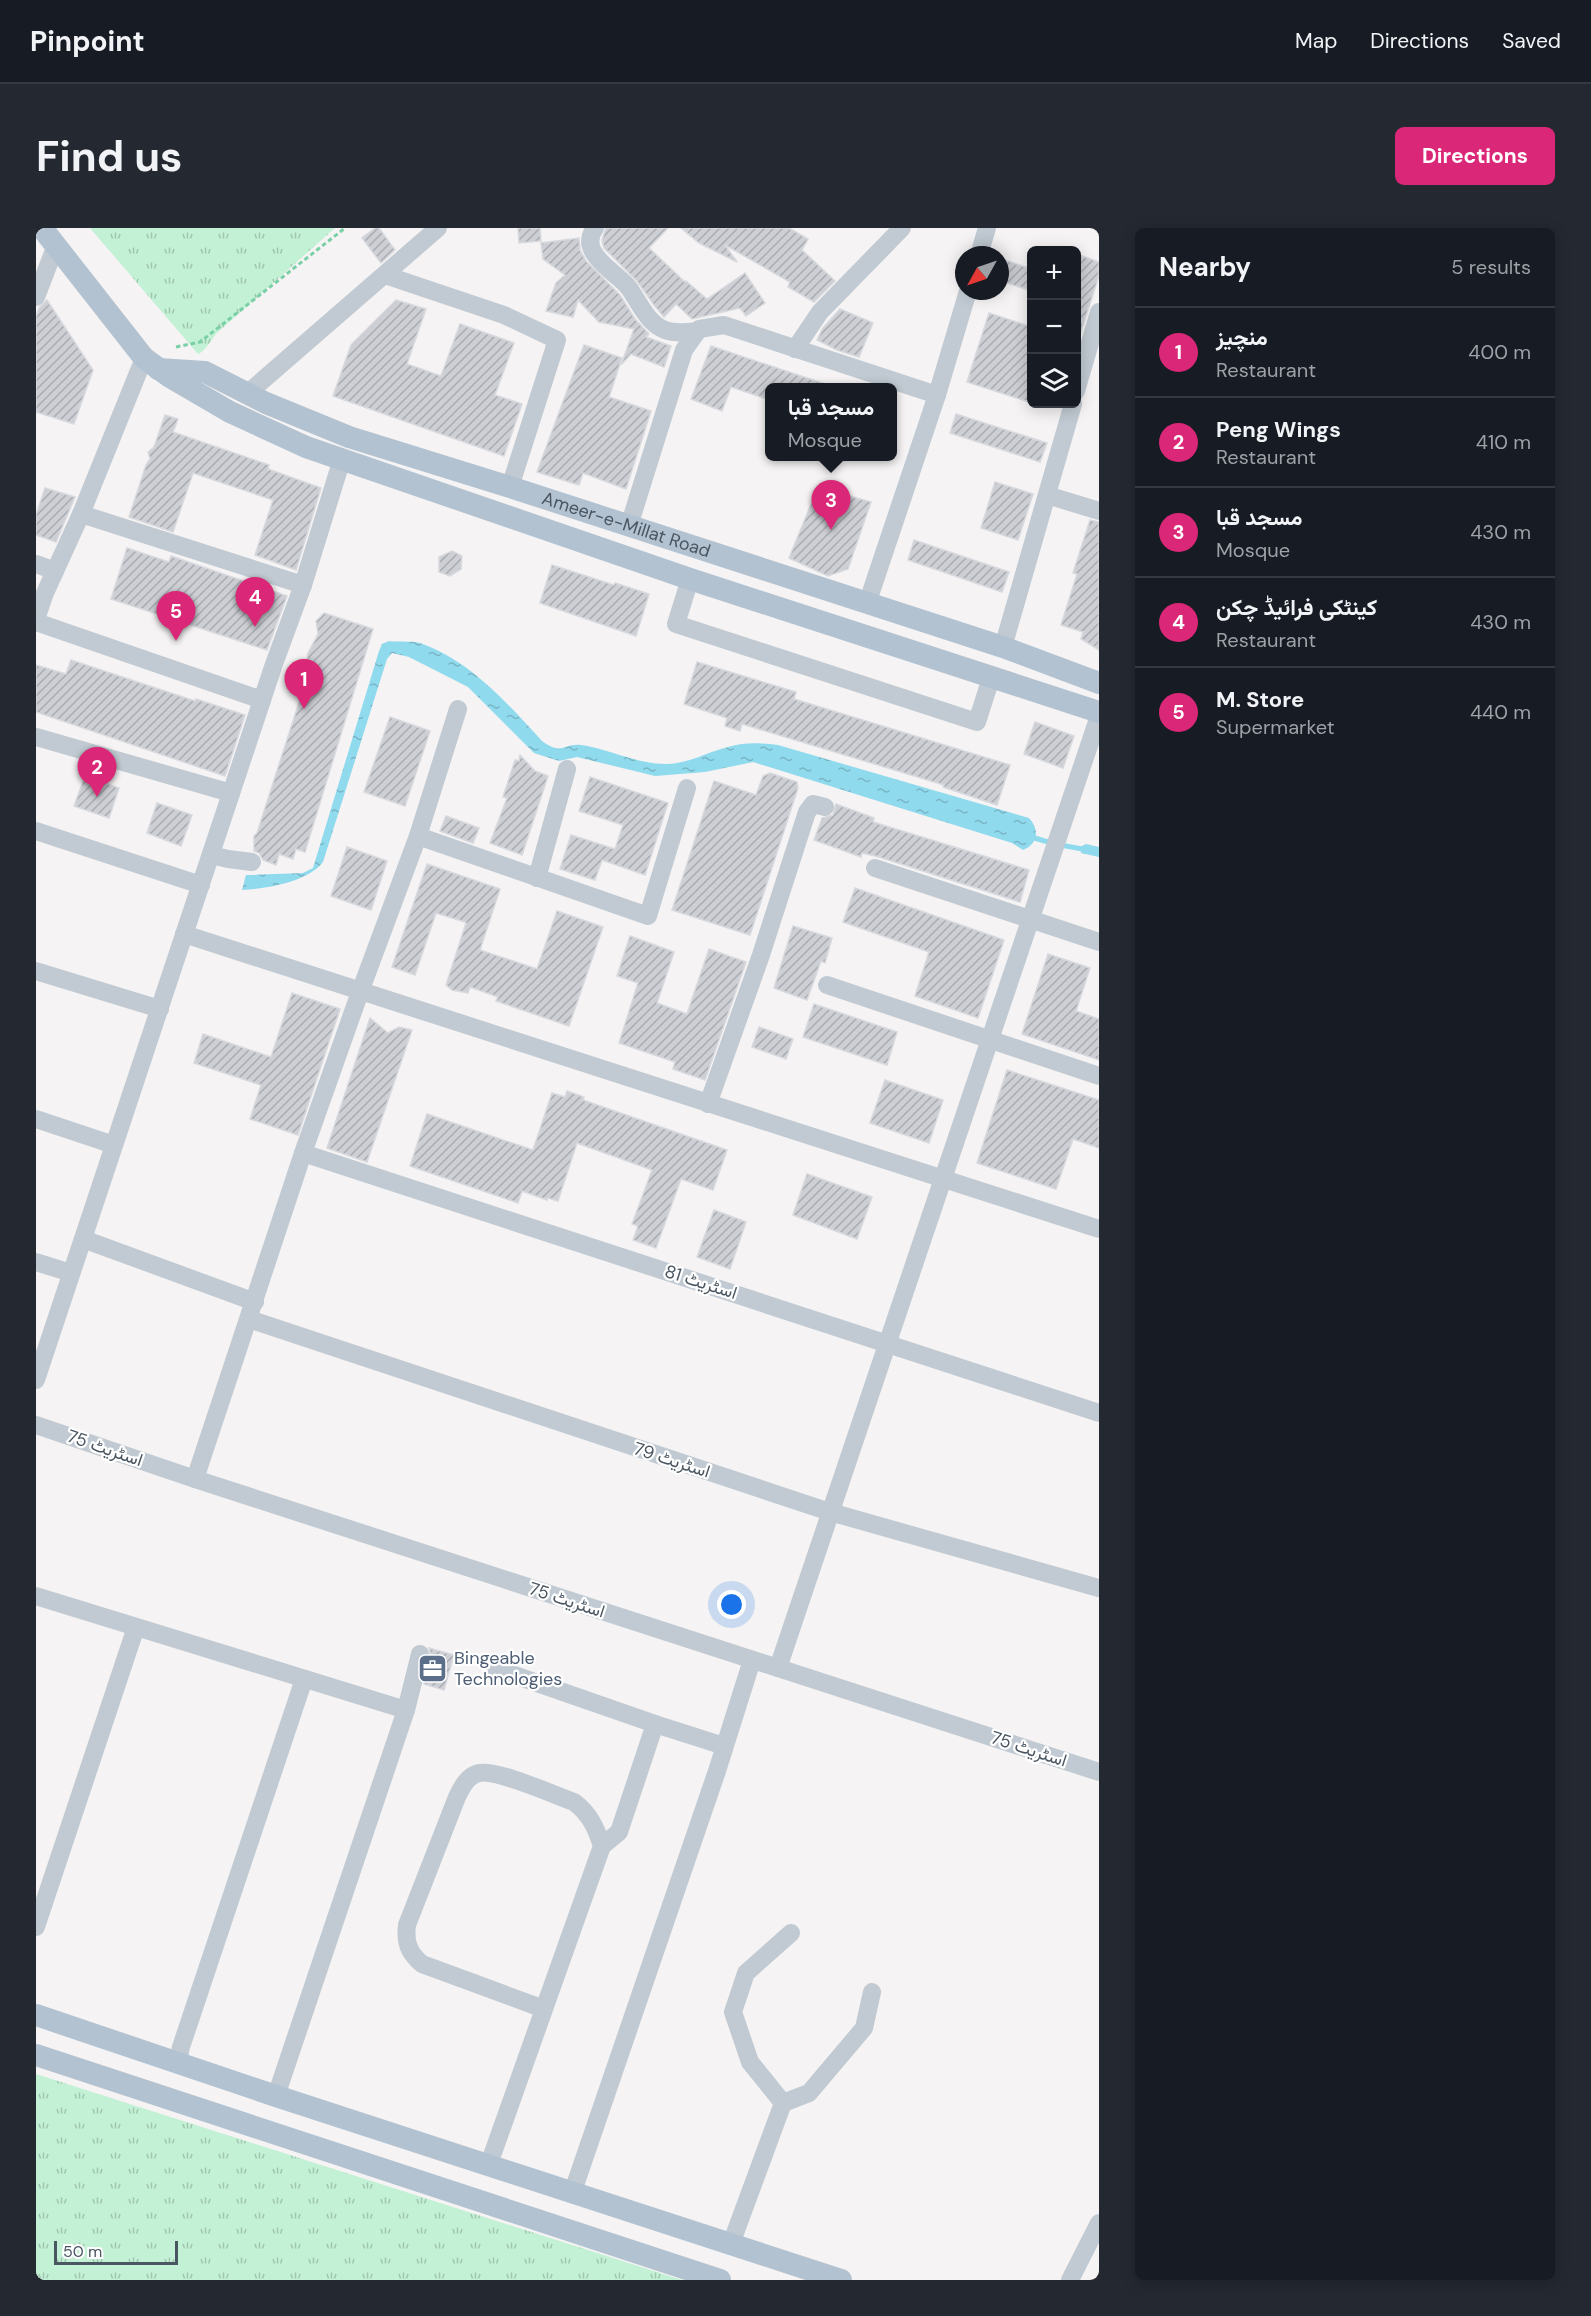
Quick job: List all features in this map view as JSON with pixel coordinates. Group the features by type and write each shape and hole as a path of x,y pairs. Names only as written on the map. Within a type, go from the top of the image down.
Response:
{"main road":[{"path":"49,236 150,363"},
{"name":"Ameer-e-Millat Road","path":"150,363 205,372 296,416 349,437 1003,647 1099,683"},
{"name":"Ameer-e-Millat Road","path":"150,363 252,424 342,459 690,579 1099,714"},
{"path":"342,459 349,437"},
{"path":"690,579 700,550"},
{"path":"36,2015 276,2096 841,2280"},
{"path":"36,2055 720,2280"},
{"path":"621,2248 632,2211"}],"street":[{"path":"248,393 438,228"},
{"path":"596,228 591,237 594,252 605,267 628,286 650,318 665,330 680,333 724,325 937,395"},
{"path":"795,349 820,312 903,228"},
{"path":"982,246 987,228"},
{"path":"36,297 49,236"},
{"path":"385,275 504,315 557,340 510,487"},
{"path":"867,604 937,395 965,300"},
{"path":"1081,384 1092,363 1099,312"},
{"path":"629,526 684,350 698,331"},
{"path":"150,363 55,571 36,620 262,700"},
{"path":"1003,647 1072,408"},
{"path":"36,1380 262,700 303,585 342,459"},
{"path":"1047,495 1099,511"},
{"path":"81,514 303,585"},
{"path":"36,564 55,571"},
{"path":"690,579 676,624 977,722 991,678"},
{"path":"195,1479 303,1153 418,836 458,709"},
{"path":"778,1668 1099,714"},
{"path":"36,737 231,793"},
{"path":"537,878 567,769"},
{"path":"418,836 648,916 687,788"},
{"path":"708,1104 761,955 807,812 813,804 825,807"},
{"path":"36,831 201,885"},
{"path":"211,855 236,860"},
{"path":"874,868 1099,942"},
{"path":"184,934 1099,1229"},
{"path":"36,971 160,1009"},
{"path":"828,985 1099,1076"},
{"path":"36,1119 114,1145"},
{"name":"اسٹریٹ 81","path":"303,1153 1099,1413"},
{"name":"اسٹریٹ 79","path":"83,1239 252,1310 830,1512 1099,1588"},
{"path":"36,1262 71,1273"},
{"name":"اسٹریٹ 75","path":"36,1425 195,1479 1099,1772"},
{"path":"36,1596 406,1710"},
{"path":"36,1927 136,1627"},
{"path":"276,2096 406,1710 420,1654"},
{"path":"573,2191 752,1660"},
{"path":"494,1668 724,1746"},
{"path":"178,2062 181,2047 304,1679"},
{"path":"489,2164 602,1846 619,1832 655,1724"},
{"path":"544,2009 422,1964 412,1955 405,1940 407,1924 457,1797 465,1781 478,1773 494,1773 574,1802 590,1817 602,1846"},
{"path":"783,2103 750,2062 733,2012 746,1973 791,1933"},
{"path":"731,2244 783,2103 809,2093 864,2028 872,1992"},
{"path":"1070,2280 1099,2223"}],"path":[{"path":"176,347 200,342 345,228"}],"green space":[{"path":"90,228 335,228 218,332 206,348 198,354"},
{"path":"36,2074 682,2280 36,2280"}],"water":[{"path":"389,641 420,643 456,661 487,685 542,741 554,748 581,745 644,762 666,764 682,762 741,744 778,745 1029,818 1035,827 1036,836 1032,844 1023,850 1012,843 753,762 705,772 655,776 577,757 559,761 534,753 468,687 409,657 392,653 387,659 323,862 307,875 286,883 242,890 246,875 303,873 313,868 379,651 382,644"},
{"path":"1086,844 1099,847 1099,857 1081,853 1080,847"}],"building":[{"path":"375,228 379,228 395,250 381,263 362,238"},
{"path":"518,228 540,228 541,241 519,243"},
{"path":"606,228 668,228 649,248 685,282 707,299 745,273 765,303 746,316 740,308 692,319 676,304 664,317 637,281 604,248 602,240"},
{"path":"681,228 789,228 808,239 802,250 835,281 814,302 788,287 790,282 725,245 737,262 699,243"},
{"path":"579,238 580,250 586,261 620,295 635,319 649,334 646,337 671,346 664,367 631,354 621,365 634,329 599,322 578,300 573,317 546,311 556,283 565,275 543,259 541,243"},
{"path":"1081,255 1099,262 1099,276 1081,331"},
{"path":"1009,262 1027,267 1027,289 1009,284"},
{"path":"47,300 93,370 74,424 36,412 36,317 39,308"},
{"path":"396,300 426,309 407,364 441,376 460,324 514,343 495,395 522,404 504,456 333,396 351,345"},
{"path":"840,309 873,323 859,357 817,340 823,328"},
{"path":"989,313 1027,325 1027,401 967,382"},
{"path":"584,345 622,358 609,397 651,411 626,489 583,473 579,485 537,472"},
{"path":"711,346 822,383 765,383 765,398 731,387 722,411 691,399"},
{"path":"956,414 1047,443 1040,462 950,433"},
{"path":"165,415 178,419 173,432 269,465 268,469 321,488 296,570 255,555 273,500 193,473 173,532 129,517 150,459 148,452 154,447"},
{"path":"995,482 1033,494 1018,540 981,528"},
{"path":"818,487 871,502 848,569 828,576 789,558"},
{"path":"45,488 75,497 56,542 36,535 36,515"},
{"path":"1090,520 1099,522 1099,650 1081,639 1083,632 1061,625 1077,574 1073,573"},
{"path":"914,540 1009,572 1002,592 908,560"},
{"path":"127,548 169,562 171,556 287,596 267,650 111,599"},
{"path":"452,551 462,556 461,569 450,576 439,572 439,557"},
{"path":"552,565 649,594 636,636 540,603"},
{"path":"324,613 373,629 305,852 296,849 293,859 279,854 276,865 263,860 259,853 254,851 254,836 257,833 302,693 308,653 318,634 316,621"},
{"path":"71,660 245,715 225,776 36,712 36,665 66,674"},
{"path":"697,662 796,692 794,699 1010,765 997,805 943,787 944,785 742,724 740,731 725,726 727,718 684,704"},
{"path":"390,717 430,731 405,806 364,792"},
{"path":"1035,722 1074,736 1063,768 1024,754"},
{"path":"520,755 535,771 548,776 522,855 490,843 507,798 503,797 515,760 519,761"},
{"path":"770,773 797,782 798,788 750,935 672,910 714,781 756,795 763,776"},
{"path":"85,776 119,788 109,818 74,806"},
{"path":"590,777 668,803 645,875 602,860 595,880 560,869 571,835 615,849 623,825 579,811"},
{"path":"157,803 192,815 181,846 147,833"},
{"path":"836,804 874,818 873,822 1029,870 1020,902 879,857 862,853 861,857 814,840 822,818 833,815"},
{"path":"446,816 479,828 473,843 440,831"},
{"path":"347,847 387,861 371,910 331,896"},
{"path":"427,864 500,889 480,950 537,969 557,911 603,927 569,1026 496,1001 498,997 470,987 468,993 452,990 446,985 465,922 436,913 415,975 392,967"},
{"path":"855,888 1004,940 978,1018 915,996 929,952 843,922"},
{"path":"793,926 832,938 825,963 821,961 807,1000 774,988"},
{"path":"630,936 674,952 657,1003 687,1014 709,949 746,962 705,1080 673,1069 675,1062 619,1043 638,983 617,976"},
{"path":"1048,954 1090,968 1076,1011 1099,1019 1099,1060 1022,1034"},
{"path":"292,993 340,1009 298,1135 250,1119 261,1085 194,1063 203,1034 271,1057"},
{"path":"814,1004 897,1032 887,1065 803,1037"},
{"path":"370,1018 388,1033 399,1027 412,1030 367,1162 327,1148"},
{"path":"759,1027 793,1039 786,1059 752,1047"},
{"path":"1007,1070 1099,1100 1099,1148 1073,1139 1056,1189 977,1163"},
{"path":"885,1080 943,1100 929,1143 870,1123"},
{"path":"567,1091 584,1097 583,1100 727,1150 713,1190 681,1179 656,1248 633,1240 638,1226 632,1224 652,1170 577,1143 558,1201 548,1198 547,1200 522,1191 518,1203 410,1166 427,1114 533,1150 552,1093 565,1097"},
{"path":"807,1174 872,1197 857,1239 793,1215"},
{"path":"714,1210 746,1222 730,1269 697,1257"},
{"name":"Bingeable Technologies","path":"429,1648 454,1655 444,1690 424,1684 431,1657"}],"waterway":[{"path":"1031,837 1099,852"}],"place":[{"name":"مسجد قبا","path":"831,530"},
{"name":"کینٹکی فرائیڈ چکن","path":"255,627"},
{"name":"M. Store","path":"176,641"},
{"name":"منچیز","path":"304,709"},
{"name":"Peng Wings","path":"97,797"},
{"name":"Bingeable Technologies","path":"433,1668"}]}
